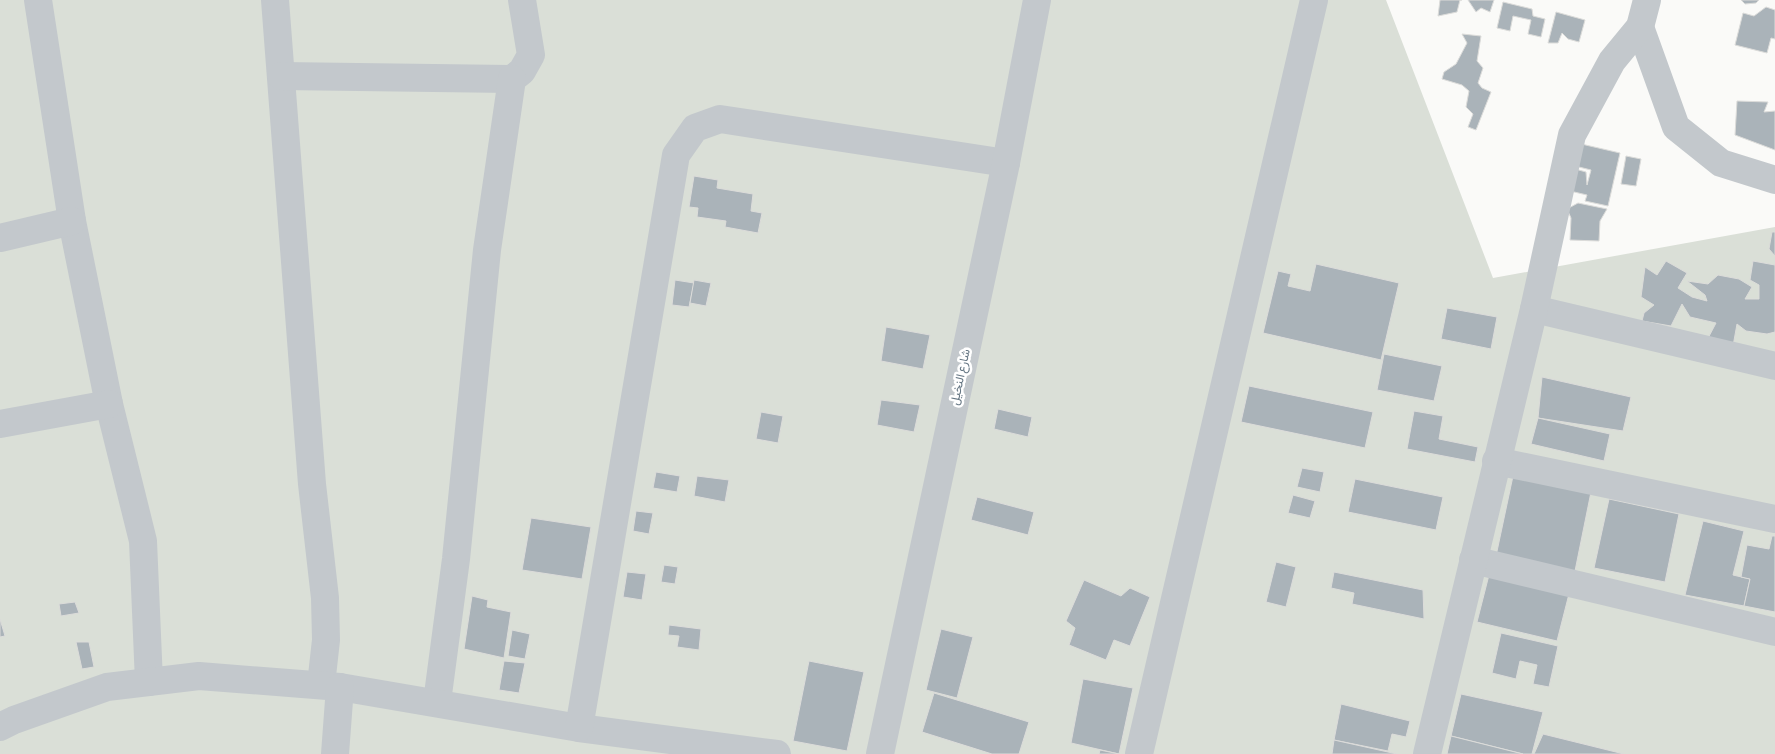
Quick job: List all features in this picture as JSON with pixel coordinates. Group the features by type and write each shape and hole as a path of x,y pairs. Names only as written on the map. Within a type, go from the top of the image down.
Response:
{"street":[{"path":"38,0 72,221 109,404 143,541 149,682"},
{"path":"275,0 312,484 326,598 326,640 335,754"},
{"path":"281,76 512,79 522,71 531,56 522,0"},
{"name":"شارع النخيل","path":"880,754 1006,163 1037,0"},
{"path":"1139,754 1314,0"},
{"path":"1427,754 1534,309 1572,135 1612,61 1640,27 1647,0"},
{"path":"1640,27 1676,127 1721,163 1775,180"},
{"path":"437,702 456,558 486,250 512,79"},
{"path":"579,728 676,155 695,128 720,119 1006,163"},
{"path":"0,238 72,221"},
{"path":"1534,309 1775,366"},
{"path":"0,424 109,404"},
{"path":"1496,461 1775,518"},
{"path":"1473,560 1775,632"},
{"path":"0,727 14,720 107,687 198,676 331,686 437,702 579,728 777,754"}],"shaded area":[{"path":"0,0 1386,0 1493,278 1775,227 1775,754 0,754"}],"building":[{"path":"1440,0 1460,0 1457,12 1438,16"},
{"path":"1468,0 1494,0 1490,12 1481,8 1476,12"},
{"path":"1741,0 1759,0 1756,3 1745,4"},
{"path":"1503,2 1532,9 1533,16 1545,19 1541,37 1528,34 1531,20 1513,16 1510,31 1497,28"},
{"path":"1766,7 1775,10 1775,39 1771,38 1767,53 1735,45 1743,13 1754,16"},
{"path":"1556,12 1585,20 1579,42 1568,39 1562,33 1558,43 1548,43"},
{"path":"1462,34 1481,36 1477,61 1483,68 1478,83 1482,88 1491,92 1476,130 1468,127 1473,114 1466,107 1469,91 1462,85 1442,79 1444,72 1456,64 1467,43"},
{"path":"1737,101 1768,102 1764,112 1775,111 1775,150 1735,135"},
{"path":"1577,143 1620,153 1608,206 1585,201 1587,195 1570,191 1575,169 1586,172 1587,185 1591,170 1571,165"},
{"path":"1626,156 1641,159 1636,186 1621,184"},
{"path":"694,176 718,180 717,188 753,194 751,211 762,213 758,233 725,227 726,221 697,217 698,208 689,207"},
{"path":"1578,203 1607,209 1600,221 1599,241 1570,240 1571,218 1567,209"},
{"path":"1772,232 1775,232 1775,256 1769,249"},
{"path":"1666,261 1687,273 1678,288 1692,297 1707,301 1705,295 1687,281 1708,284 1718,275 1739,279 1752,287 1745,299 1759,299 1759,285 1750,280 1753,261 1775,265 1775,332 1767,334 1746,331 1737,324 1733,346 1706,342 1716,323 1690,317 1682,304 1671,326 1642,321 1644,313 1654,305 1641,297 1645,267 1657,275"},
{"path":"1316,264 1399,283 1381,360 1263,333 1278,271 1291,274 1288,286 1310,291"},
{"path":"675,280 694,283 689,307 672,305"},
{"path":"694,280 711,283 706,306 690,303"},
{"path":"1447,308 1497,317 1491,349 1441,339"},
{"path":"886,327 930,335 923,369 881,361"},
{"path":"1384,354 1442,366 1434,401 1377,390"},
{"path":"1542,377 1631,397 1623,431 1538,418"},
{"path":"1249,386 1373,412 1365,448 1241,422"},
{"path":"881,400 920,405 914,432 877,425"},
{"path":"998,409 1032,417 1028,437 994,429"},
{"path":"1414,411 1443,416 1439,439 1478,447 1475,462 1407,449"},
{"path":"761,412 783,416 778,443 756,439"},
{"path":"1538,418 1610,434 1604,461 1531,444"},
{"path":"1302,468 1324,472 1320,492 1297,487"},
{"path":"656,472 680,476 677,492 653,488"},
{"path":"697,476 729,480 725,502 694,496"},
{"path":"1513,476 1591,492 1575,571 1496,556"},
{"path":"1355,479 1443,497 1436,530 1348,512"},
{"path":"1293,495 1315,501 1310,518 1288,513"},
{"path":"977,497 1034,512 1028,535 971,520"},
{"path":"1609,499 1679,514 1665,582 1594,568"},
{"path":"636,511 653,513 649,534 633,531"},
{"path":"531,518 591,527 582,579 522,570"},
{"path":"1703,521 1744,531 1733,575 1750,579 1744,606 1685,595"},
{"path":"1772,536 1775,536 1775,612 1744,606 1750,579 1741,577 1747,545 1769,549"},
{"path":"1276,562 1296,567 1286,607 1266,602"},
{"path":"664,565 678,567 675,584 661,582"},
{"path":"1490,571 1570,590 1557,641 1477,622"},
{"path":"627,572 646,574 642,600 623,597"},
{"path":"1334,572 1423,590 1424,619 1352,604 1354,593 1331,588"},
{"path":"1084,580 1121,596 1130,588 1150,597 1130,646 1114,640 1106,660 1069,645 1075,628 1066,621"},
{"path":"472,596 488,600 487,607 511,612 504,658 464,649"},
{"path":"75,602 79,613 61,616 59,604"},
{"path":"0,619 5,636 0,637"},
{"path":"669,625 701,629 699,650 677,647 679,636 668,635"},
{"path":"941,629 973,637 957,698 926,690"},
{"path":"512,630 530,634 525,659 508,656"},
{"path":"1501,633 1558,646 1549,687 1533,684 1537,665 1520,661 1516,679 1492,673"},
{"path":"76,642 89,642 94,667 82,669"},
{"path":"504,661 525,663 519,693 499,690"},
{"path":"809,661 864,672 847,751 793,741"},
{"path":"1083,679 1133,688 1119,754 1071,743"},
{"path":"934,693 1029,722 1019,754 992,754 922,732"},
{"path":"1461,694 1543,712 1532,754 1523,754 1451,736"},
{"path":"1341,704 1410,721 1406,737 1392,734 1388,751 1334,740"},
{"path":"1543,734 1624,754 1534,754"},
{"path":"1451,736 1523,754 1447,754"},
{"path":"1334,740 1397,754 1332,754"},
{"path":"1100,750 1119,754 1099,754"}]}
